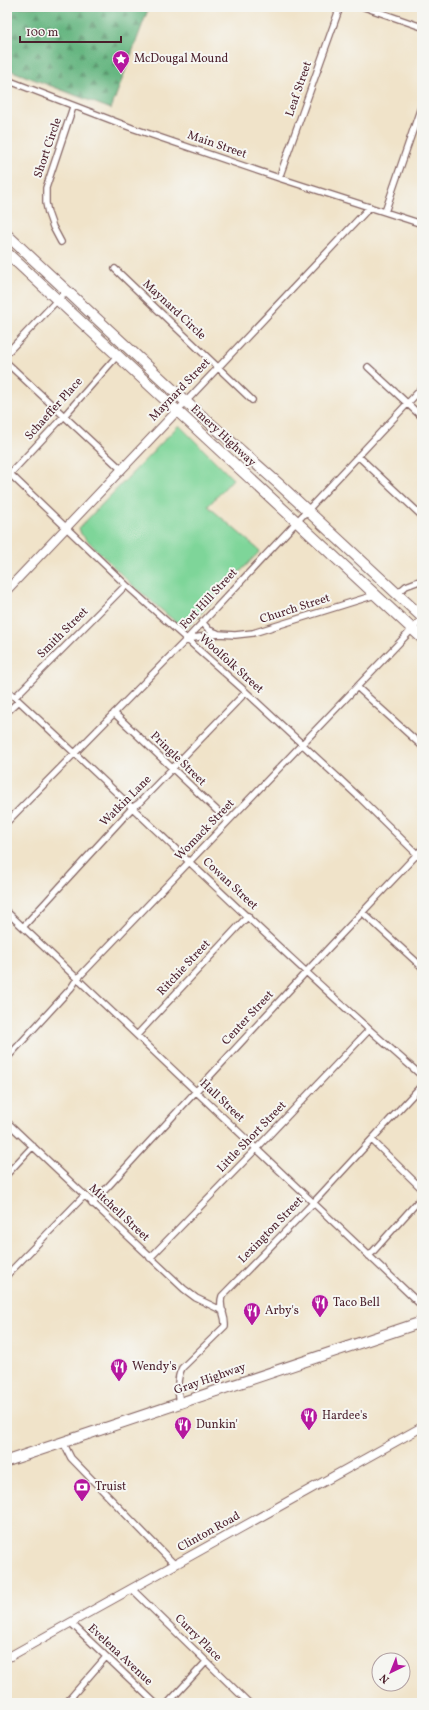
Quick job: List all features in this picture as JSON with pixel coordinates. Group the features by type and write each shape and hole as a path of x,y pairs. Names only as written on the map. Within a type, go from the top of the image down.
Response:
{"highway":[{"name":"Emery Highway","path":"7,235 185,401 306,510 422,618"},
{"name":"Emery Highway","path":"7,253 116,356 422,638"},
{"name":"Gray Highway","path":"7,1461 422,1322"}],"street":[{"name":"Leaf Street","path":"279,178 340,7"},
{"path":"364,7 422,27"},
{"name":"Main Street","path":"7,80 73,107 279,178 422,224"},
{"path":"385,212 422,104"},
{"name":"Short Circle","path":"61,242 48,213 46,188 73,107"},
{"name":"Maynard Street","path":"7,590 370,207"},
{"name":"Maynard Circle","path":"115,269 252,400"},
{"path":"7,353 66,290"},
{"name":"Schaeffer Place","path":"8,474 64,416 116,356"},
{"path":"7,363 122,470"},
{"path":"368,367 422,417"},
{"name":"Fort Hill Street","path":"7,822 187,639 306,510 422,388"},
{"path":"358,456 422,516"},
{"name":"Woolfolk Street","path":"8,474 126,585 303,744 422,859"},
{"path":"397,594 406,586 422,580"},
{"name":"Smith Street","path":"7,712 17,699 126,585"},
{"name":"Church Street","path":"187,639 219,634 253,634 375,595"},
{"name":"Womack Street","path":"7,1058 71,988 77,979 422,618"},
{"path":"202,622 209,630 219,634"},
{"path":"357,687 422,746"},
{"name":"Cowan Street","path":"7,690 133,807 306,972 422,1076"},
{"name":"Watkin Lane","path":"23,927 133,807 139,803 173,769 246,692"},
{"name":"Pringle Street","path":"114,713 228,821"},
{"name":"Center Street","path":"92,1204 306,972 422,849"},
{"name":"Hall Street","path":"7,912 422,1306"},
{"path":"362,912 422,967"},
{"name":"Ritchie Street","path":"137,1036 248,916"},
{"name":"Little Short Street","path":"150,1258 369,1030"},
{"name":"Lexington Street","path":"180,1404 178,1374 189,1360 225,1326 223,1311 220,1303 222,1296 313,1203 422,1085"},
{"name":"Mitchell Street","path":"7,1122 92,1204 184,1289 196,1298 223,1311"},
{"path":"372,1140 422,1189"},
{"path":"7,1174 33,1146"},
{"path":"7,1275 84,1196"},
{"path":"369,1256 422,1197"},
{"name":"Clinton Road","path":"7,1658 422,1427"},
{"path":"64,1442 71,1458 175,1565"},
{"name":"Curry Place","path":"132,1589 249,1703"},
{"name":"Evelena Avenue","path":"71,1623 155,1703"},
{"path":"66,1703 106,1657"},
{"path":"168,1703 206,1662"}],"green space":[{"path":"7,7 149,7 111,109 7,69"},
{"path":"179,425 233,479 208,506 260,551 185,630 129,582 81,534 79,528"}],"place":[{"name":"McDougal Mound","path":"121,74"},
{"name":"Taco Bell","path":"320,1318"},
{"name":"Arby's","path":"252,1326"},
{"name":"Wendy's","path":"119,1382"},
{"name":"Hardee's","path":"309,1431"},
{"name":"Dunkin'","path":"183,1440"},
{"name":"Truist","path":"82,1502"}]}
